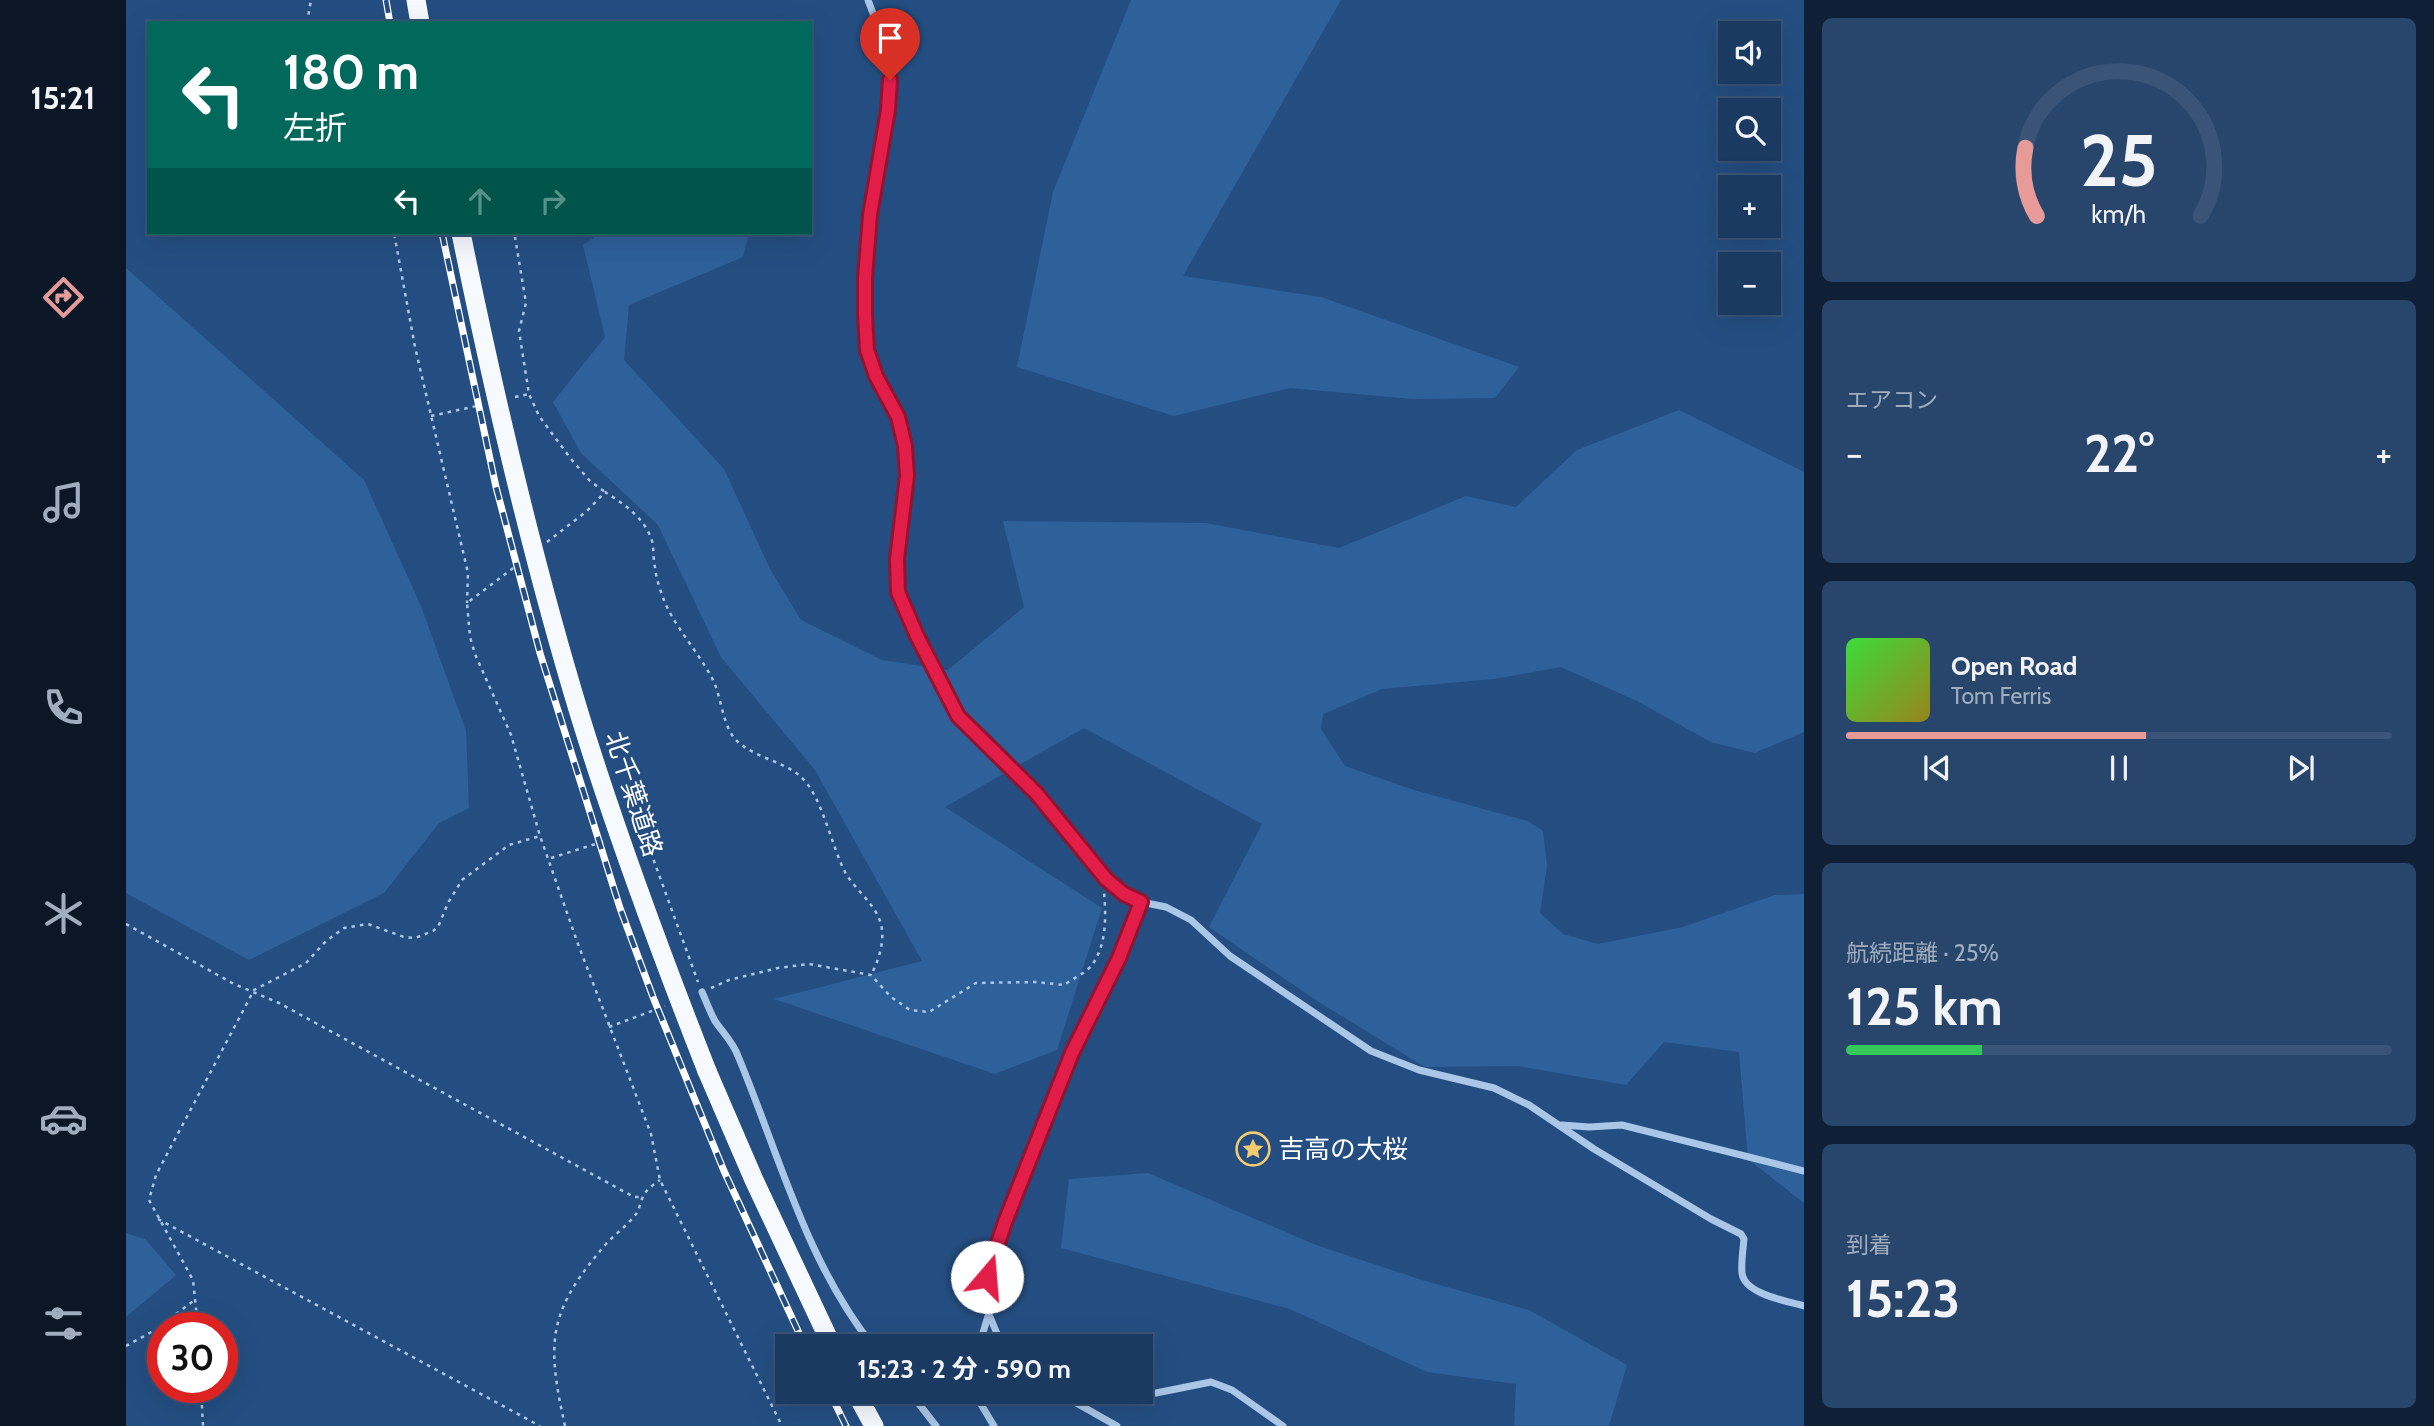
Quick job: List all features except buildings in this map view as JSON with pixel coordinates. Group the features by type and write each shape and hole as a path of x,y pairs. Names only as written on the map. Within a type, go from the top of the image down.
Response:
{"highway":[{"path":"416,0 420,21"},
{"name":"北千葉道路","path":"461,235 514,472 576,702 616,826 706,1070 769,1214 826,1334"},
{"path":"862,1404 874,1426"}],"street":[{"path":"868,0 886,48 890,80 888,110 870,215 865,278 867,350 876,376 898,417 905,446 907,476 897,559 898,592 958,716 1037,794 1099,872 1124,894 1141,902 1166,907 1191,920 1230,956 1371,1051 1419,1070 1494,1088 1529,1105 1594,1149 1741,1234 1744,1239 1742,1276 1747,1286 1804,1306"},
{"path":"997,1334 983,1300 987,1277 1005,1222 1072,1053 1119,958 1141,902"},
{"path":"702,992 714,1020 733,1043 789,1190 827,1276 851,1318 864,1334"},
{"path":"1561,1125 1622,1125 1804,1171"},
{"path":"983,1334 989,1316"},
{"path":"1153,1392 1211,1382 1231,1390 1283,1426"},
{"path":"919,1404 936,1426"},
{"path":"981,1404 995,1426"},
{"path":"1078,1404 1118,1426"}],"path":[{"path":"307,21 311,0"},
{"path":"394,235 415,347 468,573 467,603 472,645 511,734 540,836 651,1134 660,1180 782,1426"},
{"path":"519,235 515,237 526,303 519,331 529,394 539,416 590,481 628,506 645,525 652,541 655,570 665,603 713,680 733,736 754,752 802,777 820,807 834,851 847,876 875,910 881,926 879,961 871,975"},
{"path":"543,545 587,511 605,492"},
{"path":"467,603 522,561"},
{"path":"197,1312 192,1280 149,1200 156,1175 254,990 306,962 326,940 344,928 368,924 404,937 415,937 433,931 438,927 448,902 462,880 509,845 540,836"},
{"path":"702,992 729,980 778,968 809,964 871,975 891,997 910,1010 929,1012 976,983 1037,982 1064,985 1091,967 1104,936 1104,893 1099,872"},
{"path":"126,924 234,984 254,990 635,1197 642,1197"},
{"path":"609,1027 667,1005"},
{"path":"565,1426 555,1382 553,1346 560,1312 575,1282 608,1242 637,1213 642,1197 660,1180"},
{"path":"158,1219 540,1426"},
{"path":"126,1346 155,1330 196,1299"},
{"path":"202,1403 203,1426"}],"shaded area":[{"path":"1131,0 1341,0 1183,276 1321,297 1519,367 1495,398 1412,399 1290,388 1174,416 1017,367 1053,192"},
{"path":"598,235 748,235 743,257 629,305 624,360 724,469 770,569 801,620 882,660 948,670 1024,607 1003,521 1206,523 1339,548 1466,496 1516,507 1577,450 1679,410 1804,472 1804,732 1755,753 1711,742 1637,701 1561,667 1494,679 1382,689 1323,714 1321,729 1345,766 1417,791 1528,821 1543,831 1547,866 1540,913 1563,934 1598,944 1683,927 1775,895 1804,894 1804,1203 1748,1159 1739,1052 1664,1042 1626,1085 1518,1066 1425,1067 1317,1001 1209,927 1262,824 1084,728 945,807 1102,908 1057,1050 995,1074 774,999 922,961 815,770 721,657 658,525 581,453 553,402 605,337 583,245"},
{"path":"126,268 364,480 421,606 466,731 469,808 439,823 384,893 249,960 126,893"},
{"path":"1148,1173 1316,1245 1422,1280 1529,1310 1627,1365 1609,1426 1514,1426 1516,1384 1427,1372 1290,1309 1061,1248 1069,1179"},
{"path":"126,1233 145,1239 176,1275 126,1317"}],"railway":[{"path":"386,0 390,21"},
{"path":"442,235 496,487 540,653 620,908 724,1171 799,1334"},
{"path":"835,1404 846,1426"}],"place":[{"name":"吉高の大桜","path":"1253,1149"}],"route":[{"path":"890,80 888,110 870,215 865,314 867,350 876,376 898,417 905,446 907,476 897,559 898,592 958,716 1037,794 1099,872 1124,894 1141,902 1119,958 1072,1053 1005,1222 987,1277"}]}
